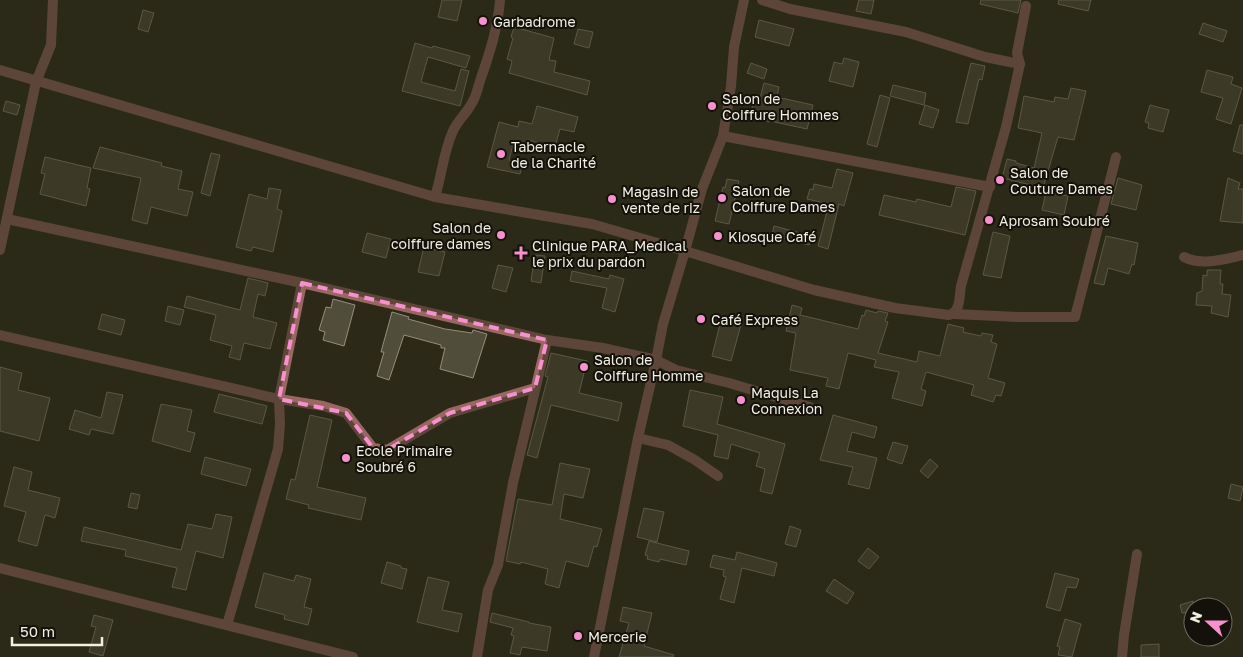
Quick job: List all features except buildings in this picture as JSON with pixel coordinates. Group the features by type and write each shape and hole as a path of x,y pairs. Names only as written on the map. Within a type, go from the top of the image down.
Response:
{"street":[{"path":"0,250 36,82 51,45 53,0"},
{"path":"435,197 442,176 441,168 454,128 472,102 491,48 498,21 500,0"},
{"path":"594,657 663,324 702,189 723,136 731,86 734,47 744,0"},
{"path":"762,0 790,9 906,32 985,57 1020,64"},
{"path":"954,314 957,310 961,286 1006,126 1020,64 1017,53 1026,6"},
{"path":"0,70 435,197 592,224 814,290 895,308 949,315 1075,317 1116,157"},
{"path":"723,136 990,187"},
{"path":"7,219 302,283 547,340 603,348 656,360 676,370 729,383 810,407"},
{"path":"1184,257 1190,260 1202,261 1243,255"},
{"path":"227,624 278,449 279,399 302,283"},
{"path":"0,334 279,399 323,406 346,413 373,448 387,450 450,413 535,388"},
{"path":"477,657 488,590 498,565 513,484 547,340"},
{"path":"638,438 668,445 718,476"},
{"path":"1122,657 1137,554"},
{"path":"0,568 353,657"}],"highlighted area":[{"path":"302,283 547,340 535,388 450,413 387,450 373,448 346,413 279,399"}],"place":[{"name":"Garbadrome","path":"483,21"},
{"name":"Salon de Coiffure Hommes","path":"712,106"},
{"name":"Tabernacle de la Charité","path":"501,154"},
{"name":"Salon de Couture Dames","path":"1000,180"},
{"name":"Salon de Coiffure Dames","path":"722,198"},
{"name":"Magasin de vente de riz","path":"612,199"},
{"name":"Aprosam Soubré","path":"989,220"},
{"name":"Salon de coiffure dames","path":"501,235"},
{"name":"Kiosque Café","path":"718,236"},
{"name":"Clinique PARA_Medical le prix du pardon","path":"521,253"},
{"name":"Café Express","path":"701,319"},
{"name":"Salon de Coiffure Homme","path":"584,367"},
{"name":"Maquis La Connexion","path":"741,400"},
{"name":"Ecole Primaire Soubré 6","path":"346,458"},
{"name":"Mercerie","path":"578,636"}]}
